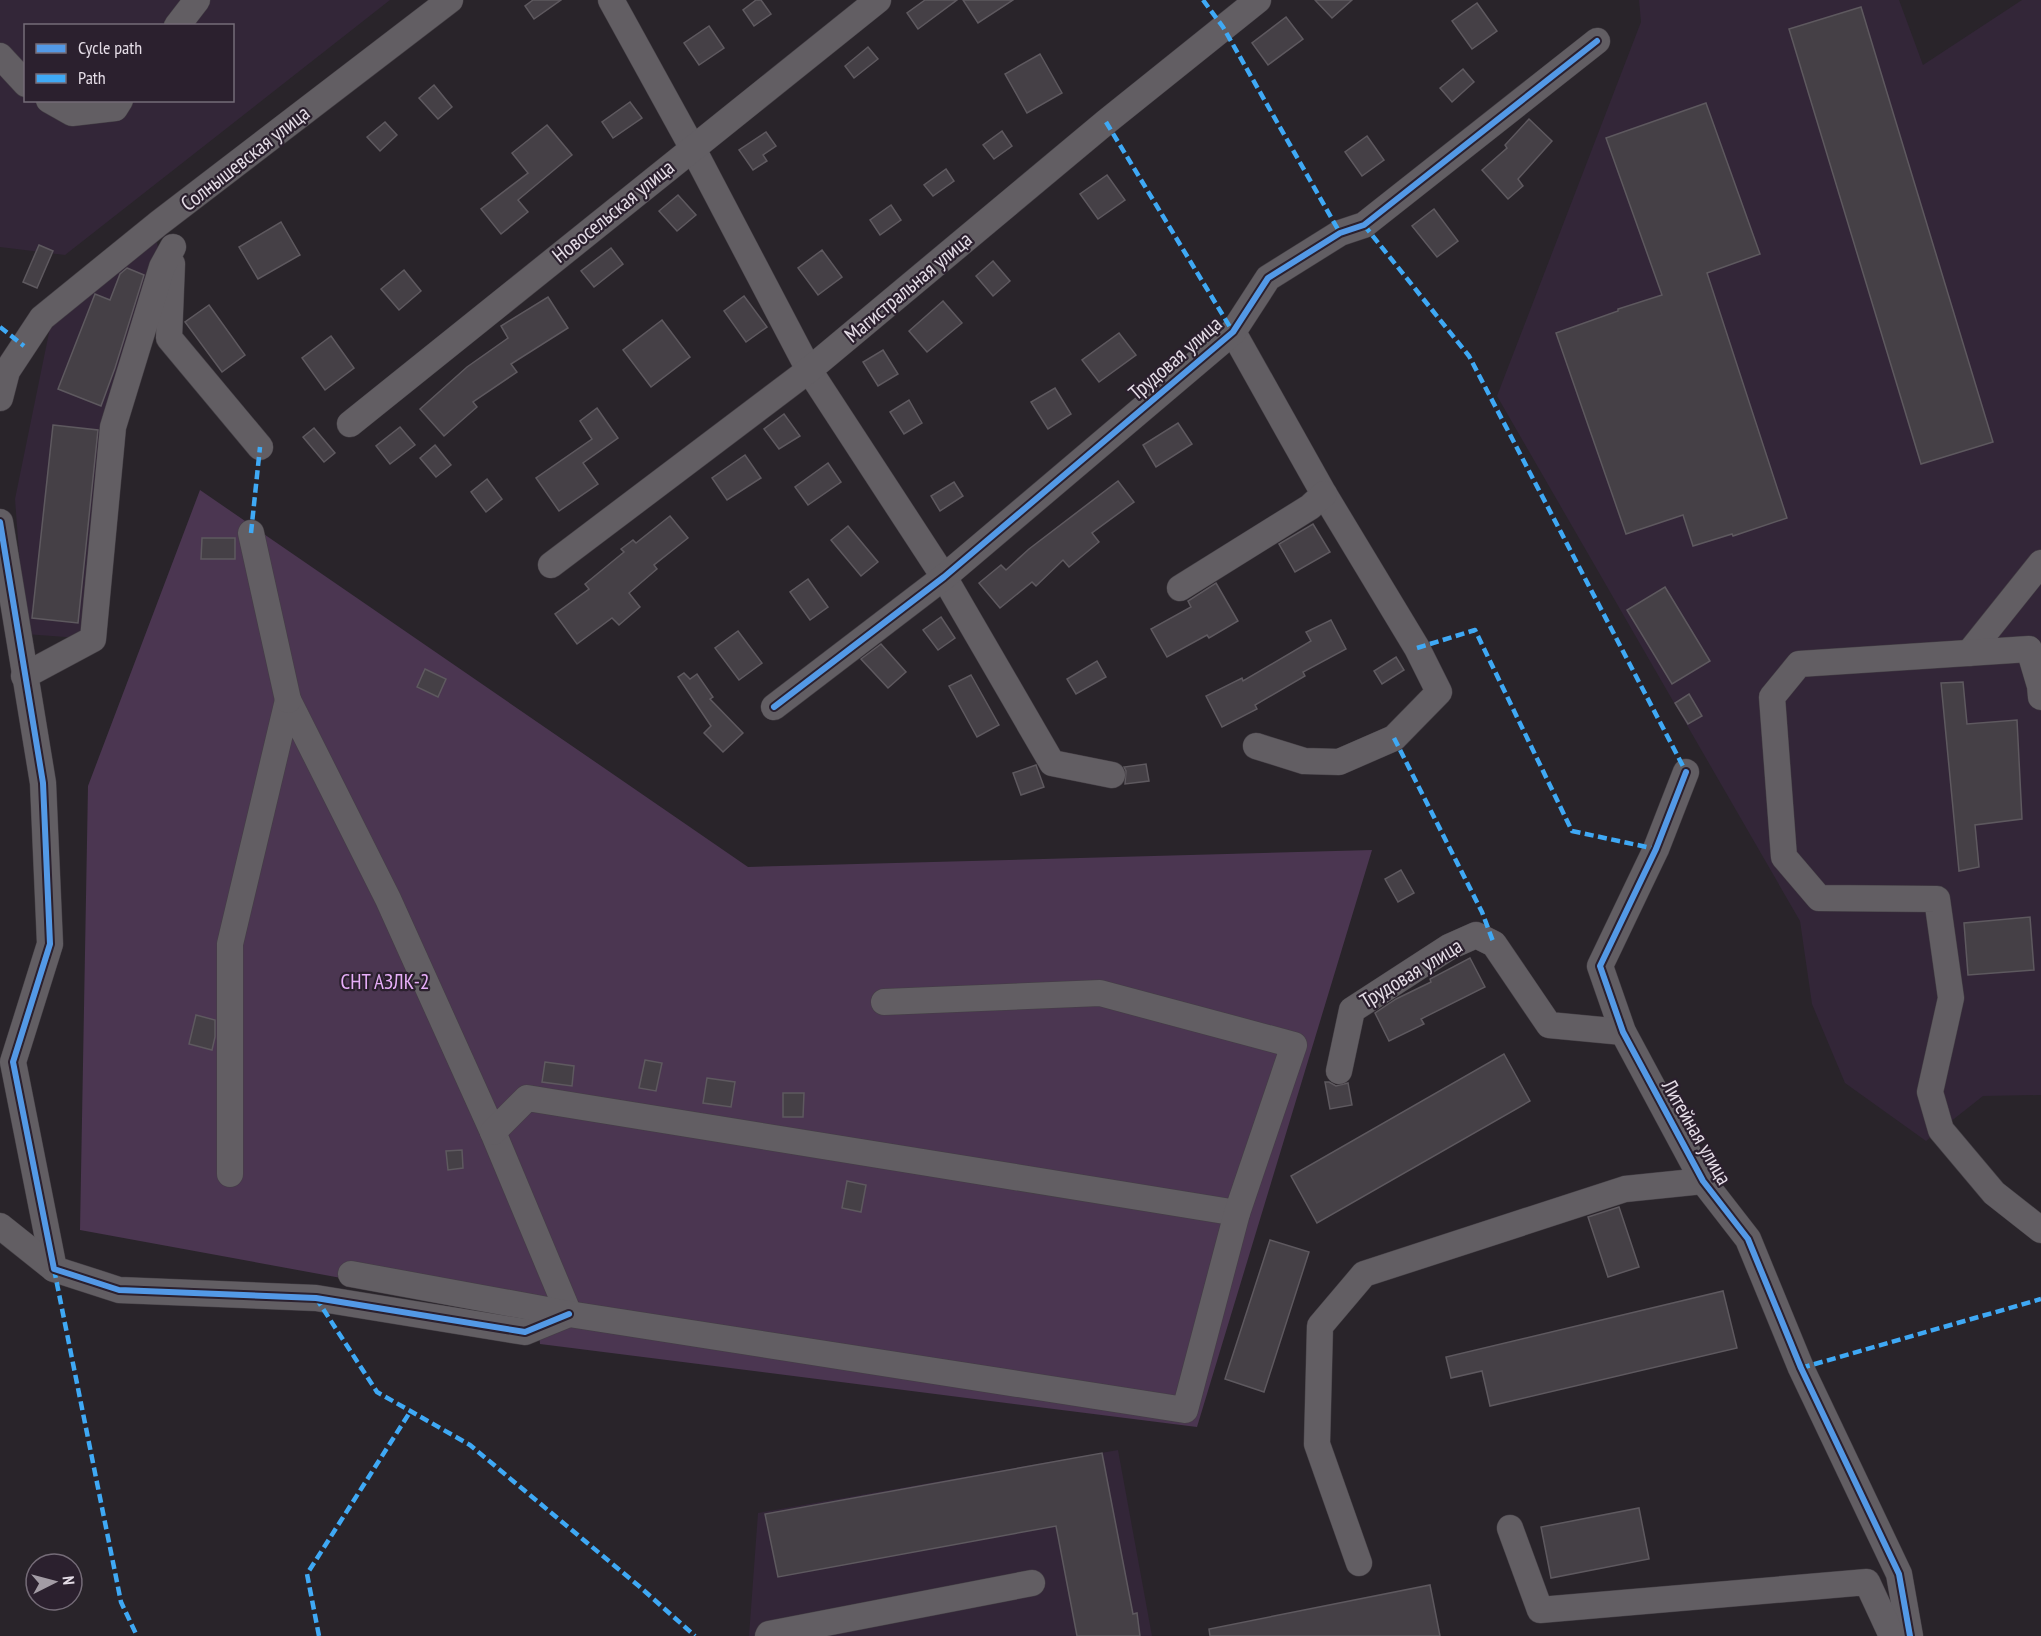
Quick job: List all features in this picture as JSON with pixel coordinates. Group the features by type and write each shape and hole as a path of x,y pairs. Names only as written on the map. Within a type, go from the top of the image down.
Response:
{"street":[{"path":"179,24 197,0"},
{"name":"Солнышевская улица","path":"3,372 42,318 159,224 450,0"},
{"path":"610,0 692,147 809,370 944,577 1052,763 1112,775"},
{"name":"Новосельская улица","path":"350,424 692,147 878,0"},
{"name":"Магистральная улица","path":"551,565 809,370 1106,122 1258,0"},
{"name":"Трудовая улица","path":"774,707 944,577 1233,332 1268,278 1340,233 1364,225 1597,41"},
{"path":"0,56 24,82"},
{"path":"53,102 72,112 115,108 119,102"},
{"path":"159,224 173,247 169,338 260,447"},
{"path":"24,676 93,639 114,427 162,267 173,247"},
{"name":"Трудовая улица","path":"1233,332 1324,494 1417,648 1439,692 1394,738 1339,762 1304,761 1256,746"},
{"path":"0,398 3,372"},
{"path":"1180,588 1310,507 1324,494"},
{"path":"0,522 43,783 50,944 13,1062 54,1269"},
{"path":"251,533 288,700 388,899 493,1132 569,1314"},
{"path":"1969,653 2041,563"},
{"path":"2041,697 2029,649 1799,664 1772,697 1784,857 1819,898 1937,899 1951,998 1930,1092 1941,1130 1994,1193 2041,1230"},
{"path":"230,1174 230,944 288,700"},
{"name":"Литейная улица","path":"1686,772 1656,849 1600,966 1623,1032 1703,1181 1748,1239 1802,1368 1899,1574 1910,1636"},
{"name":"Трудовая улица","path":"1339,1071 1352,1010 1449,947 1476,934 1494,944 1549,1025 1623,1032"},
{"path":"351,1274 569,1314 1185,1410 1237,1213 1294,1045 1100,993 884,1002"},
{"path":"493,1132 527,1098 1237,1213"},
{"path":"1359,1563 1317,1444 1320,1326 1364,1274 1625,1190 1703,1181"},
{"path":"0,1226 54,1269 118,1290 316,1298 525,1332 569,1314"},
{"path":"1510,1528 1540,1610 1867,1582 1892,1636"},
{"path":"768,1636 1032,1584"}],"shaded area":[{"path":"0,0 390,0 65,255 0,247"},
{"path":"1639,0 1899,0 1923,65 2022,0 2041,0 2041,1095 1983,1096 1926,1141 1845,1083 1812,1004 1800,921 1497,396 1641,22"},
{"path":"156,238 162,267 122,432 93,639 25,634 15,499 52,318"},
{"path":"1118,1450 1152,1636 749,1636 758,1513"}],"green space":[{"name":"СНТ АЗЛК-2","path":"200,490 748,867 1372,850 1197,1427 540,1344 537,1314 80,1230 88,786"}],"building":[{"path":"533,0 561,0 534,19 525,6"},
{"path":"756,0 761,0 771,14 754,26 743,10"},
{"path":"925,0 957,0 918,29 907,13"},
{"path":"963,0 1013,0 978,23"},
{"path":"1315,0 1352,0 1332,18"},
{"path":"1477,3 1497,31 1472,49 1452,21"},
{"path":"1861,7 1993,442 1921,464 1789,29"},
{"path":"1286,17 1303,39 1268,65 1252,43"},
{"path":"709,26 724,48 699,65 684,43"},
{"path":"868,47 878,59 854,78 845,66"},
{"path":"1040,54 1062,93 1027,113 1005,74"},
{"path":"1463,69 1474,82 1452,102 1440,88"},
{"path":"434,85 452,107 438,119 419,98"},
{"path":"630,102 642,118 613,138 602,122"},
{"path":"1706,103 1760,254 1707,273 1787,518 1733,536 1732,534 1693,546 1683,515 1626,534 1556,333 1662,295 1606,138"},
{"path":"1529,119 1552,141 1518,179 1523,186 1508,199 1482,170 1507,148 1505,145"},
{"path":"385,122 397,135 380,151 367,137"},
{"path":"547,125 572,155 518,200 528,212 501,234 481,209 528,173 512,153"},
{"path":"1002,131 1012,146 994,159 983,145"},
{"path":"766,132 776,146 763,155 767,161 753,170 739,150"},
{"path":"1367,136 1384,160 1362,176 1345,152"},
{"path":"946,169 954,181 933,196 924,185"},
{"path":"1107,175 1125,200 1098,219 1080,194"},
{"path":"678,195 696,215 677,231 659,211"},
{"path":"891,205 901,220 880,235 870,220"},
{"path":"1434,209 1458,241 1437,257 1412,226"},
{"path":"281,222 300,255 258,279 239,247"},
{"path":"39,245 53,251 37,288 23,282"},
{"path":"611,248 623,264 594,287 581,271"},
{"path":"822,250 842,277 818,295 798,268"},
{"path":"993,261 1010,281 993,296 976,276"},
{"path":"127,268 144,275 101,406 58,389 95,294 110,300 120,274"},
{"path":"404,270 421,291 399,310 381,289"},
{"path":"744,296 767,327 746,342 724,311"},
{"path":"548,297 568,328 511,364 517,372 473,402 477,407 444,436 420,409 467,367 508,338 501,326"},
{"path":"943,301 962,323 927,352 909,331"},
{"path":"209,305 245,355 222,372 185,322"},
{"path":"662,320 690,357 651,387 623,350"},
{"path":"1119,333 1136,355 1099,382 1082,360"},
{"path":"331,336 354,368 325,390 302,358"},
{"path":"883,350 898,374 878,386 863,362"},
{"path":"1055,388 1071,414 1048,429 1031,402"},
{"path":"909,400 922,423 904,434 890,412"},
{"path":"597,408 618,438 583,463 598,484 559,511 536,478 592,439 580,421"},
{"path":"784,414 800,436 779,449 764,429"},
{"path":"1178,423 1192,444 1156,467 1143,445"},
{"path":"53,425 98,430 78,623 32,618"},
{"path":"400,427 415,445 390,464 376,446"},
{"path":"314,428 335,453 324,462 303,437"},
{"path":"435,445 451,465 436,477 420,458"},
{"path":"745,455 761,478 727,500 712,478"},
{"path":"828,463 841,482 808,505 795,487"},
{"path":"487,479 502,499 486,512 471,492"},
{"path":"1118,481 1134,502 1092,533 1099,542 1069,567 1063,560 1036,586 1032,582 1000,608 979,583 1001,565 1006,570 1029,549"},
{"path":"954,482 963,496 940,511 931,496"},
{"path":"670,516 688,538 654,565 657,569 629,593 640,607 619,625 612,618 577,644 555,614 589,589 585,584 624,552 621,549 633,540 636,543"},
{"path":"1313,524 1330,552 1295,572 1279,544"},
{"path":"848,526 878,562 861,576 831,540"},
{"path":"202,538 235,538 235,559 201,559"},
{"path":"808,579 828,607 810,620 790,592"},
{"path":"1216,583 1238,621 1209,638 1207,635 1167,657 1151,629 1191,607 1188,601"},
{"path":"1665,587 1710,661 1672,684 1627,610"},
{"path":"941,617 955,638 938,650 923,630"},
{"path":"1331,620 1346,649 1303,672 1305,676 1255,705 1257,709 1222,727 1206,696 1242,678 1243,681 1311,641 1306,632"},
{"path":"738,631 762,663 739,680 715,648"},
{"path":"881,644 906,672 888,688 861,659"},
{"path":"1396,657 1404,670 1382,684 1374,671"},
{"path":"1097,661 1106,677 1076,694 1067,679"},
{"path":"425,669 446,679 438,697 417,687"},
{"path":"684,673 690,679 697,674 713,697 710,699 743,733 723,752 704,733 711,726 678,677"},
{"path":"971,675 999,725 977,737 949,686"},
{"path":"1963,682 1967,724 2017,720 2022,819 1975,825 1979,867 1959,871 1941,683"},
{"path":"1689,694 1702,716 1688,724 1675,703"},
{"path":"1146,764 1149,781 1125,784 1124,767"},
{"path":"1036,765 1044,787 1021,795 1013,773"},
{"path":"1401,870 1414,893 1398,902 1385,879"},
{"path":"2030,917 2034,970 1968,975 1964,923"},
{"path":"1470,958 1485,987 1421,1019 1424,1024 1389,1041 1375,1013 1396,999 1431,982 1430,979"},
{"path":"196,1015 215,1020 212,1050 189,1044"},
{"path":"1504,1054 1530,1101 1317,1223 1291,1176"},
{"path":"645,1060 662,1063 656,1091 639,1088"},
{"path":"545,1062 574,1066 572,1086 542,1082"},
{"path":"707,1078 735,1082 731,1107 703,1103"},
{"path":"1325,1082 1336,1086 1348,1083 1352,1105 1330,1109"},
{"path":"783,1093 804,1093 803,1117 783,1117"},
{"path":"462,1150 463,1168 448,1170 446,1151"},
{"path":"847,1181 866,1185 861,1212 842,1208"},
{"path":"1619,1207 1639,1267 1608,1277 1588,1217"},
{"path":"1270,1240 1309,1252 1264,1392 1225,1379"},
{"path":"1723,1291 1737,1348 1490,1406 1482,1371 1451,1378 1446,1357"},
{"path":"1102,1453 1133,1614 1137,1613 1140,1636 1077,1636 1056,1526 778,1577 765,1514"},
{"path":"1639,1508 1649,1559 1551,1578 1541,1527"},
{"path":"1430,1585 1440,1636 1210,1636 1209,1629"}],"marked path":[{"path":"1203,0 1223,27 1340,233"},
{"path":"1106,122 1233,332"},
{"path":"1364,225 1469,356 1686,772"},
{"path":"0,327 24,346"},
{"path":"251,533 260,447"},
{"path":"1417,648 1475,630 1572,831 1656,849"},
{"path":"1394,738 1482,912 1494,944"},
{"path":"54,1269 121,1602 137,1636"},
{"path":"316,1298 377,1392 470,1445 695,1636"},
{"path":"1801,1368 2041,1299"},
{"path":"319,1636 307,1574 410,1412"}],"cycle path":[{"path":"774,707 944,577 1233,332 1268,278 1340,233 1364,225 1597,41"},
{"path":"0,522 43,783 50,944 13,1062 54,1269 119,1290 316,1298 525,1332 569,1314"},
{"path":"1686,772 1656,849 1600,966 1623,1032 1703,1181 1748,1239 1801,1368 1899,1574 1910,1636"}]}
